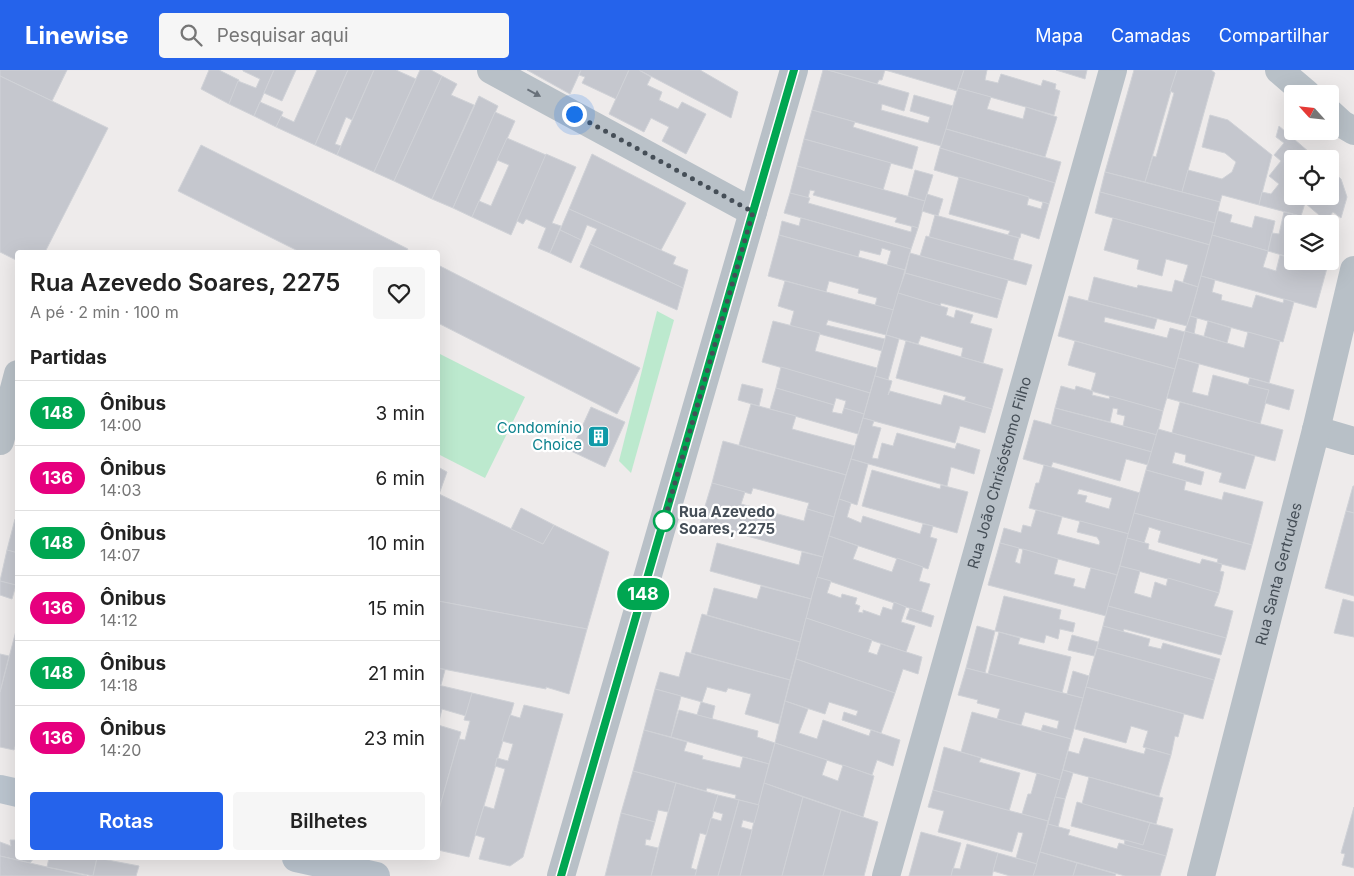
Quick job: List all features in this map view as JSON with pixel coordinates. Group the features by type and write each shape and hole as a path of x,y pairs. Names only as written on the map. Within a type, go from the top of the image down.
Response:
{"main road":[{"path":"0,789 15,792"},
{"path":"305,860 376,876"}],"street":[{"path":"491,70 753,212"},
{"path":"561,876 794,70"},
{"name":"Rua João Chrisóstomo Filho","path":"886,876 1113,70"},
{"path":"1279,70 1296,85"},
{"path":"1339,121 1354,130"},
{"name":"Rua Santa Gertrudes","path":"1201,876 1316,430 1354,270"},
{"path":"0,441 15,385"},
{"path":"1316,430 1354,441"}],"green space":[{"path":"657,311 674,320 631,473 619,461"},
{"path":"440,354 525,397 485,478 440,455"}],"building":[{"path":"0,70 67,70 52,101 0,76"},
{"path":"209,70 219,70 239,80 229,104 201,89"},
{"path":"243,70 274,70 254,116 229,104 238,81 256,88 260,79"},
{"path":"274,70 296,70 282,101 264,93"},
{"path":"317,70 348,70 315,145 276,127 281,116 294,122"},
{"path":"348,70 374,70 352,120 346,117 335,144 341,146 337,155 315,145"},
{"path":"374,70 396,70 416,79 374,172 337,155"},
{"path":"420,70 431,70 442,76 394,181 374,172"},
{"path":"527,70 581,70 570,94"},
{"path":"581,70 629,70 616,99 582,83 585,77 579,75"},
{"path":"629,70 639,70 651,77 647,85 662,92 659,100 678,109 682,102 706,114 686,154 662,141 669,127 651,118 644,132 609,114"},
{"path":"639,70 700,70 738,92 731,118"},
{"path":"823,70 909,93 904,111 882,104 881,110 928,123 930,117 910,111 914,95 953,106 941,146 812,110"},
{"path":"828,70 885,70 882,80 879,80 877,84"},
{"path":"885,70 964,70 957,91"},
{"path":"964,70 987,70 985,80 998,83 1001,74 1041,86 1043,80 1056,84 1055,89 1060,91 1054,115 958,88"},
{"path":"1056,70 1087,70 1085,79"},
{"path":"1134,70 1177,70 1145,182 1105,172"},
{"path":"1177,70 1211,70 1215,73 1182,192 1145,182 1153,156 1156,157 1174,93 1170,91"},
{"path":"0,76 108,128 46,250 15,250 15,260 0,252"},
{"path":"442,76 457,84 451,95 474,105 432,199 394,181"},
{"path":"958,88 991,97 987,109 1023,119 1026,107 1057,117 1045,157 946,129"},
{"path":"479,96 498,106 453,208 432,199"},
{"path":"260,102 283,112 276,127 254,116"},
{"path":"812,110 855,122 853,127 918,147 912,169 804,139"},
{"path":"495,112 515,121 472,217 453,208"},
{"path":"1210,115 1228,120 1272,155 1259,205 1222,195 1220,202 1182,192 1188,170 1222,179 1232,172 1236,162 1225,153 1202,147"},
{"path":"1279,126 1284,130 1284,140 1295,140 1307,150 1284,150 1284,205 1304,205 1301,215 1259,205 1262,192 1271,194 1279,184 1269,176 1281,161 1274,155 1284,143 1276,137"},
{"path":"946,129 1061,162 1055,183 940,148"},
{"path":"507,138 546,155 511,235 472,217 479,201 491,206 509,165 497,160"},
{"path":"804,139 891,163 883,190 797,166"},
{"path":"201,145 408,249 296,250 178,191"},
{"path":"940,148 1055,183 1049,204 934,170"},
{"path":"546,154 576,167 552,223 561,226 550,253 538,248 546,228 526,219 523,224 517,221"},
{"path":"592,154 686,203 661,250 569,209"},
{"path":"797,166 925,201 918,228 895,222 897,218 813,195 815,191 810,190 808,198 790,193"},
{"path":"915,170 933,175 925,201 908,196"},
{"path":"1105,172 1220,202 1215,223 1100,192"},
{"path":"959,177 1029,197 1027,205 1041,209 1043,202 1049,204 1039,239 1021,233 1020,238 1008,235 1010,231 949,214"},
{"path":"1339,177 1347,197 1341,218 1333,212 1331,215 1319,215 1307,205 1339,205"},
{"path":"1100,192 1215,223 1210,245 1095,213"},
{"path":"790,193 810,198 808,203 911,232 912,226 918,228 911,249 784,213"},
{"path":"927,194 943,199 938,216 922,211"},
{"path":"569,209 676,257 673,264 688,270 683,288 590,244 597,229 587,225 581,240 560,230"},
{"path":"1218,211 1232,215 1230,222 1252,228 1255,216 1275,221 1268,251 1212,235"},
{"path":"1284,212 1295,215 1284,215 1284,256 1268,251 1272,233 1279,234"},
{"path":"935,215 1019,238 1013,260 929,237"},
{"path":"801,218 911,249 905,270 887,265 891,251 882,248 880,255 860,250 858,257 779,235 782,221 799,226"},
{"path":"1113,218 1210,245 1198,287 1183,282 1188,265 1166,259 1162,276 1137,269 1139,260 1104,250"},
{"path":"560,230 581,240 571,263 550,253"},
{"path":"779,235 905,270 894,310 875,306 877,298 858,293 859,289 829,281 826,292 768,276"},
{"path":"1212,235 1268,251 1263,267 1276,271 1280,255 1284,256 1284,270 1326,270 1316,308 1201,276"},
{"path":"926,236 1032,265 1026,285 920,256"},
{"path":"590,244 683,288 677,310 580,267"},
{"path":"910,253 1008,280 1002,300 905,273"},
{"path":"440,266 640,368 617,414 440,324"},
{"path":"905,273 1002,300 997,318 941,303 940,306 898,293"},
{"path":"1201,276 1215,280 1212,292 1222,295 1221,300 1252,308 1256,295 1283,303 1284,299 1294,302 1283,342 1190,316"},
{"path":"1094,277 1137,288 1138,285 1172,292 1175,280 1198,287 1187,326 1088,301"},
{"path":"785,281 894,310 886,335 828,320 826,325 885,339 882,351 790,326 794,311 778,306"},
{"path":"898,293 948,308 946,315 954,318 956,310 973,315 970,323 992,329 983,363 961,357 963,348 921,336 918,344 886,335"},
{"path":"1069,296 1157,319 1154,329 1105,317 1104,322 1167,338 1170,328 1185,332 1175,369 1058,336"},
{"path":"1190,316 1197,318 1194,334 1185,331"},
{"path":"773,321 820,333 815,351 877,368 870,393 762,362"},
{"path":"1208,321 1231,328 1227,343 1204,336"},
{"path":"1185,331 1244,348 1248,332 1280,341 1269,383 1178,358"},
{"path":"886,335 899,339 888,380 875,376"},
{"path":"906,341 1003,369 992,409 964,402 966,397 896,378"},
{"path":"1075,341 1175,369 1163,411 1091,391 1096,373 1068,365"},
{"path":"1178,358 1199,364 1192,392 1208,396 1213,375 1269,390 1260,424 1167,398"},
{"path":"781,367 870,393 864,414 844,408 846,401 836,398 834,405 776,388"},
{"path":"875,376 892,381 888,395 890,391 941,405 944,395 992,409 985,433 960,426 955,443 863,418"},
{"path":"1250,378 1294,390 1289,410 1265,403 1269,390 1248,385"},
{"path":"742,384 763,389 759,406 738,400"},
{"path":"1061,386 1075,390 1076,386 1093,391 1092,395 1109,399 1110,396 1163,411 1157,435 1123,426 1125,416 1117,414 1118,409 1113,408 1110,422 1055,408"},
{"path":"776,388 834,405 832,412 842,414 844,408 864,414 858,434 770,409"},
{"path":"1180,402 1283,430 1275,461 1172,433"},
{"path":"751,404 796,416 792,429 855,446 846,475 739,445"},
{"name":"Condomínio Choice","path":"591,407 625,422 605,467 571,451"},
{"path":"1055,408 1157,435 1152,452 1051,425"},
{"path":"863,418 874,421 872,426 881,428 872,458 878,459 882,443 893,446 897,433 955,449 957,443 980,450 974,474 951,467 947,486 851,459"},
{"path":"1034,420 1152,452 1148,465 1126,459 1120,481 1053,462 1051,467 1023,459"},
{"path":"1158,429 1255,456 1245,489 1219,482 1222,473 1185,462 1186,455 1175,452 1172,463 1204,472 1201,485 1146,470"},
{"path":"723,441 846,475 834,517 807,509 809,503 753,488 751,494 712,483"},
{"path":"851,459 868,464 857,505 839,499"},
{"path":"1044,465 1140,493 1129,534 1029,508 1036,483 1039,483","holes":["1079,489 1112,498 1109,509 1085,502 1087,496 1077,494"]},
{"path":"440,468 447,472 440,491"},
{"path":"872,470 940,489 941,485 968,492 957,533 862,506"},
{"path":"1146,470 1186,481 1184,490 1222,500 1224,492 1263,502 1252,545 1134,513"},
{"path":"712,483 745,492 741,504 804,521 807,509 834,517 823,557 700,523"},
{"path":"1354,486 1354,513 1346,511"},
{"path":"440,494 543,544 554,525 609,552 587,629 440,601"},
{"path":"839,499 851,503 847,517 861,523 863,516 920,534 923,524 933,526 930,537 937,539 928,569 829,536"},
{"path":"521,508 554,525 543,544 511,529"},
{"path":"1036,510 1062,517 1057,534 1099,545 1100,542 1097,537 1077,532 1080,521 1129,534 1117,575 1000,543 1004,528 1021,533 1023,525 1031,527"},
{"path":"1346,511 1354,513 1354,596 1325,588"},
{"path":"1134,513 1252,545 1245,570 1217,563 1218,559 1158,542 1161,531 1149,527 1144,543 1127,538"},
{"path":"15,519 15,552 7,550"},
{"path":"829,536 858,546 853,559 892,572 897,558 923,567 919,581 930,584 921,612 817,577"},
{"path":"1127,538 1149,544 1148,549 1200,564 1202,559 1222,564 1220,571 1224,572 1219,593 1120,566"},
{"path":"717,543 799,565 802,552 823,557 811,599 710,571"},
{"path":"1000,543 1019,548 1015,562 1020,564 1023,549 1058,559 1054,574 1075,579 1073,586 1085,589 1091,568 1117,575 1106,616 988,585"},
{"path":"7,550 15,552 15,585 0,581"},
{"path":"1120,566 1140,571 1134,593 1151,598 1155,582 1166,586 1168,578 1219,593 1214,606 1233,611 1226,638 1108,606"},
{"path":"817,577 831,581 827,593 841,598 842,594 857,598 855,604 860,606 858,612 863,613 863,610 880,616 883,607 892,610 894,602 906,607 901,622 915,626 906,652 806,618"},
{"path":"0,581 15,585 12,599 0,595"},
{"path":"761,586 811,599 800,642 707,615 714,588 757,599"},
{"path":"1004,596 1061,610 1059,619 1075,623 1073,632 1060,629 1058,639 1046,635 1044,643 995,631"},
{"path":"1343,599 1354,602 1354,637 1334,633"},
{"path":"440,601 587,629 569,694 546,687 546,689 440,668"},
{"path":"1108,606 1226,638 1221,655 1124,629 1123,632 1103,626"},
{"path":"910,608 934,616 931,627 906,619"},
{"path":"702,614 800,642 790,680 691,653"},
{"path":"806,618 872,640 868,652 877,655 881,644 922,657 918,674 903,669 895,693 796,659"},
{"path":"977,626 995,631 985,673 966,668"},
{"path":"1103,626 1150,639 1148,646 1161,649 1163,643 1220,659 1214,680 1097,648"},
{"path":"999,632 1020,638 1018,644 1071,657 1062,693 988,674"},
{"path":"15,634 14,750 0,747 0,692"},
{"path":"1072,635 1098,642 1094,656 1068,650"},
{"path":"1097,648 1214,680 1203,719 1086,687"},
{"path":"686,652 790,680 779,724 745,714 751,694 728,688 726,692 707,687 702,702 655,689 660,672 679,677"},
{"path":"0,654 9,656 0,692"},
{"path":"796,659 895,693 881,733 842,720 844,712 856,716 858,711 829,702 825,714 785,701"},
{"path":"966,668 1083,698 1071,739 1041,731 1043,725 1057,729 1059,721 1025,712 1021,725 997,719 1000,709 977,703 978,700 958,695"},
{"path":"440,669 445,670 440,685"},
{"path":"1073,671 1089,676 1083,698 1067,694"},
{"path":"440,685 472,693 466,716 442,709 440,717"},
{"path":"1086,687 1184,714 1178,737 1175,736 1171,755 1143,747 1148,731 1131,726 1126,743 1075,729"},
{"path":"655,689 681,696 671,737 644,730"},
{"path":"472,693 514,703 469,857 440,850 440,806 459,739 465,740 470,721 464,720"},
{"path":"785,701 808,709 799,733 817,739 823,720 869,736 871,730 900,740 893,766 877,760 872,775 775,743"},
{"path":"701,702 715,706 712,719 697,715"},
{"path":"524,705 563,714 523,857 510,866 479,859 485,838 475,835 484,806 494,809 505,769 495,766 497,758 508,761 513,744 502,741 510,715 520,718"},
{"path":"679,710 758,731 757,737 775,743 769,764 671,737"},
{"path":"972,712 1071,739 1060,780 961,752"},
{"path":"440,726 461,732 440,806"},
{"path":"644,730 687,742 684,751 703,756 702,759 740,768 743,757 769,764 759,805 735,799 736,795 707,788 706,791 633,771"},
{"path":"1084,738 1144,754 1146,748 1171,755 1159,796 1063,770 1068,751 1079,754"},
{"path":"775,743 827,760 822,775 838,781 843,765 874,776 863,817 764,783"},
{"path":"944,747 981,758 979,762 1020,773 1009,811 933,790"},
{"path":"1063,770 1073,773 1065,799 1055,797"},
{"path":"633,771 676,783 668,812 658,810 655,822 621,813"},
{"path":"1037,773 1060,780 1048,821 1022,814 1028,794 1031,794"},
{"path":"1089,777 1163,798 1156,824 1082,804"},
{"path":"676,783 718,795 707,835 700,833 691,868 697,870 695,876 651,876"},
{"path":"764,783 803,797 782,876 740,876"},
{"path":"933,790 1048,821 1037,864 1016,858 1023,833 1018,832 1012,852 938,832 944,811 928,807"},
{"path":"718,795 739,800 718,876 695,876 711,818 721,821 723,814 713,811"},
{"path":"803,797 841,810 823,876 782,876"},
{"path":"1055,797 1065,799 1058,827 1048,824"},
{"path":"739,800 759,805 754,823 743,820 741,827 752,830 740,876 718,876"},
{"path":"1077,802 1150,823 1143,845 1071,826"},
{"path":"1354,807 1354,868 1342,865 1345,854 1341,853"},
{"path":"841,810 878,822 864,876 823,876"},
{"path":"621,813 655,822 650,840 646,839 645,845 658,848 651,876 605,876"},
{"path":"1150,823 1173,829 1166,856 1124,845 1125,840 1143,845"},
{"path":"1048,824 1070,830 1068,835 1117,849 1119,843 1166,856 1160,876 1125,876 1040,852"},
{"path":"921,832 961,843 951,876 909,876"},
{"path":"10,840 15,840 15,860 0,856 0,842 11,846"},
{"path":"967,844 998,853 992,876 951,876 953,868 960,869"},
{"path":"1040,852 1077,863 1073,876 1033,876"},
{"path":"998,853 1037,864 1033,876 1010,876 993,871"},
{"path":"0,856 87,876 0,876"},
{"path":"17,860 32,860 30,863"},
{"path":"49,860 97,860 93,876 47,867"},
{"path":"97,860 108,860 139,866 136,876 93,876"},
{"path":"1077,863 1116,874 1115,876 1073,876"}],"bus line":[{"name":"148","path":"561,876 794,70"}],"place":[{"name":"Condomínio Choice","path":"598,437"},
{"name":"Rua Azevedo Soares, 2275","path":"664,521"}],"route":[{"path":"574,114 753,212 664,521"}]}
